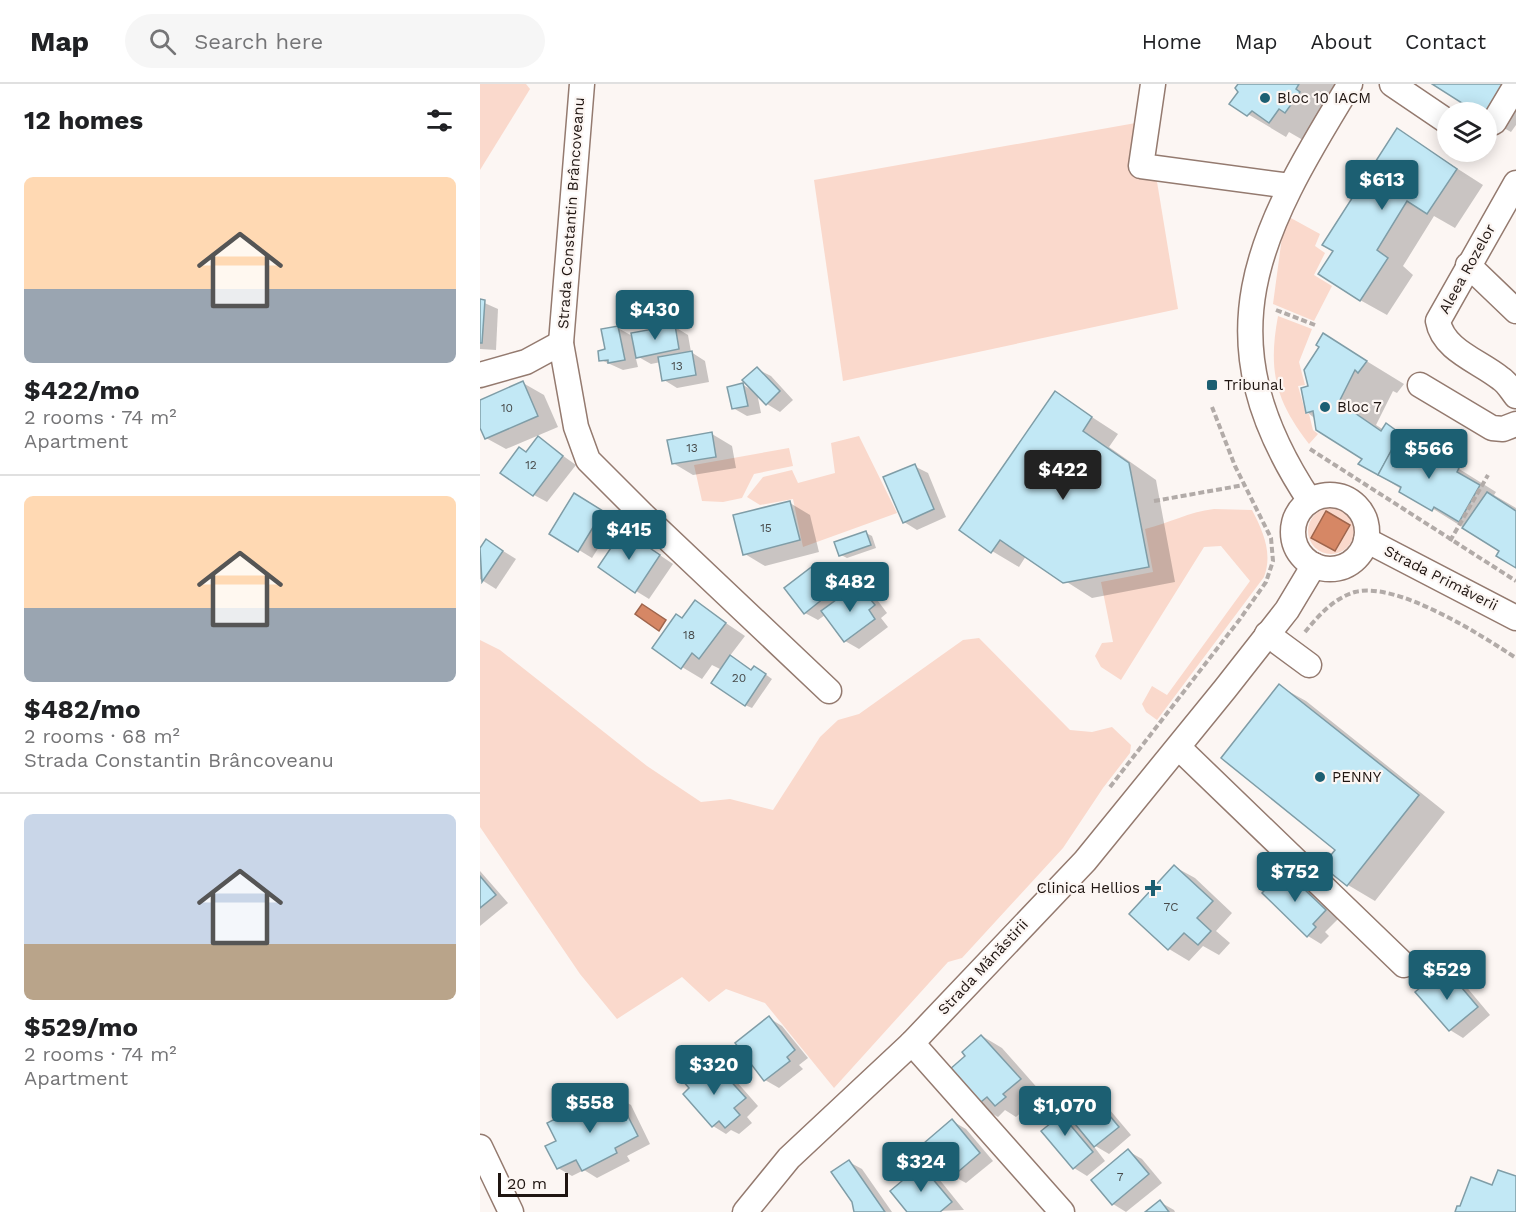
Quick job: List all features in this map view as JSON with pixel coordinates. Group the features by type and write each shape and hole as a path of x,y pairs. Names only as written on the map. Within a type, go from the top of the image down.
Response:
{"street":[{"name":"Strada Constantin Brâncoveanu","path":"582,84 561,343 576,427 588,460 829,691"},
{"path":"1153,84 1141,166 1290,186"},
{"path":"1314,565 1305,559 1294,540 1296,518 1310,501 1274,440 1259,401 1252,363 1249,320 1258,267 1279,209 1350,84"},
{"path":"1392,84 1437,115"},
{"path":"1497,117 1516,85"},
{"name":"Aleea Rozelor","path":"1516,183 1438,321 1440,333 1448,343 1503,380 1516,396"},
{"path":"1468,265 1516,311"},
{"name":"Strada Constantin Brâncoveanu","path":"480,375 526,362 561,343"},
{"path":"1420,385 1492,428 1503,429 1516,423"},
{"name":"Strada Primăverii","path":"1310,501 1331,495 1351,502 1364,518 1366,540 1355,559 1346,565 1324,568 1314,565"},
{"name":"Strada Primăverii","path":"1366,540 1516,618"},
{"name":"Strada Mănăstirii","path":"745,1212 789,1158 912,1042 1085,861 1179,748 1287,610 1314,565"},
{"path":"1267,634 1309,665"},
{"path":"1179,748 1404,965"},
{"path":"912,1042 1062,1212"},
{"path":"480,1147 511,1212"}],"path":[{"path":"1269,307 1315,325"},
{"path":"1110,787 1240,619 1272,572 1271,538 1244,485 1212,407"},
{"path":"1306,445 1342,472 1516,581"},
{"path":"1450,541 1488,475"},
{"path":"1154,501 1244,485"},
{"path":"1394,596 1448,616 1516,658"}],"shaded area":[{"path":"480,84 526,84 530,89 480,170"},
{"path":"1147,121 1178,309 843,381 814,180"},
{"path":"1289,217 1320,234 1315,246 1325,253 1314,275 1332,286 1314,321 1273,304 1282,237"},
{"path":"1278,316 1312,329 1299,362 1305,385 1298,386 1306,414 1309,414 1313,430 1318,434 1309,444 1288,413 1277,384 1274,353"},
{"path":"859,436 897,513 803,547 793,499 760,505 747,497 763,477 792,470 798,483 835,473 831,443"},
{"path":"789,448 793,466 754,474 742,498 723,502 702,501 694,465"},
{"path":"1331,508 1347,515 1354,531 1347,547 1331,554 1315,547 1308,531 1315,515"},
{"path":"1214,509 1252,510 1266,542 1267,568 1264,577 1157,720 1146,712 1142,704 1152,686 1167,695 1250,581 1221,546 1204,547 1121,680 1101,667 1095,656 1102,643 1113,642 1101,582 1153,572 1145,529"},
{"path":"1326,511 1350,525 1335,551 1311,538"},
{"path":"642,604 666,620 659,631 635,614"},
{"path":"979,638 1070,730 1092,732 1112,727 1131,745 1130,753 1103,788 1063,848 962,958 948,962 834,1088 765,1003 726,989 709,1002 682,977 617,1019 580,974 480,827 480,640 500,650 647,766 701,802 730,799 773,810 820,737 838,720 859,714 963,640"}],"building":[{"name":"Bloc 10 IACM","path":"1238,84 1299,84 1296,89 1300,92 1285,113 1279,109 1269,123 1252,111 1247,116 1229,104 1238,92 1235,88"},
{"path":"1432,84 1506,84 1493,102 1460,102"},
{"path":"1397,128 1437,155 1437,162 1447,162 1457,169 1427,214 1407,201 1377,250 1388,258 1360,301 1318,274 1333,251 1322,245"},
{"path":"480,299 485,300 482,343 480,343"},
{"path":"675,325 679,349 636,358 631,333"},
{"path":"618,326 625,360 608,363 608,360 599,361 598,351 605,349 601,329"},
{"name":"Bloc 7","path":"1323,333 1367,361 1358,373 1355,370 1339,402 1381,431 1386,423 1401,434 1378,475 1358,464 1362,459 1316,430 1313,411 1306,413 1301,388 1308,386 1304,370 1319,347 1316,345"},
{"path":"692,351 696,375 662,381 658,357"},
{"path":"757,367 780,391 766,405 742,380"},
{"path":"523,381 538,416 485,439 480,428 480,400"},
{"path":"743,383 748,406 732,409 727,387"},
{"path":"1055,391 1092,417 1083,431 1129,463 1149,567 1063,583 1000,540 991,553 959,530"},
{"path":"712,432 716,457 672,464 667,440"},
{"path":"538,436 563,456 533,496 500,473 519,447 526,452"},
{"name":"Bloc 7","path":"1398,438 1417,449 1419,446 1459,468 1457,472 1480,485 1459,522 1434,507 1432,511 1399,492 1401,487 1378,475"},
{"path":"915,464 934,509 903,523 883,477"},
{"path":"1487,492 1516,511 1516,568 1496,556 1499,551 1462,528"},
{"path":"574,493 603,511 578,552 549,534"},
{"path":"790,501 800,540 743,555 733,515"},
{"path":"623,530 660,555 635,593 598,567"},
{"path":"866,531 871,545 839,556 834,542"},
{"path":"486,539 503,551 482,582 480,548"},
{"path":"814,565 834,590 804,614 784,588"},
{"path":"858,584 875,605 869,610 875,619 844,642 821,611"},
{"path":"695,600 726,623 699,659 692,653 681,669 652,648 676,614 682,618"},
{"path":"730,655 751,670 754,666 766,674 745,706 711,683"},
{"name":"PENNY","path":"1279,684 1419,795 1347,886 1322,866 1335,850 1221,758"},
{"path":"1174,865 1213,901 1197,918 1211,931 1198,945 1184,933 1168,950 1129,914"},
{"path":"1284,870 1326,910 1313,924 1316,927 1307,937 1262,893"},
{"path":"480,876 496,895 480,908"},
{"path":"1451,975 1478,1007 1449,1031 1415,992 1434,976 1441,983"},
{"path":"769,1016 795,1050 787,1057 790,1061 764,1081 735,1043"},
{"path":"981,1035 1021,1079 1003,1094 1006,1097 995,1106 987,1097 976,1106 949,1070 965,1056 962,1052"},
{"path":"715,1064 746,1098 734,1108 740,1115 725,1128 719,1121 712,1127 683,1094 689,1088 682,1080 694,1069 701,1076"},
{"path":"1091,1093 1119,1127 1094,1147 1066,1113"},
{"path":"617,1095 638,1136 615,1148 617,1153 582,1171 576,1160 557,1169 545,1146 556,1141 547,1123 593,1100 596,1106"},
{"path":"1051,1102 1093,1152 1073,1169 1041,1131 1051,1123 1040,1110"},
{"path":"952,1119 980,1153 952,1177 924,1143"},
{"path":"1128,1149 1149,1174 1112,1205 1091,1180"},
{"path":"849,1160 885,1212 854,1212 852,1202 831,1172"},
{"path":"921,1165 952,1202 940,1212 907,1212 890,1191"},
{"path":"1498,1170 1516,1176 1516,1212 1455,1212 1457,1206 1460,1206 1471,1177 1492,1185"},
{"path":"1160,1200 1169,1212 1145,1212"}],"place":[{"name":"Bloc 10 IACM","path":"1265,98"},
{"name":"Tribunal","path":"1212,385"},
{"name":"Bloc 7","path":"1325,407"},
{"name":"PENNY","path":"1320,777"},
{"name":"Clinica Hellios","path":"1153,888"}]}
